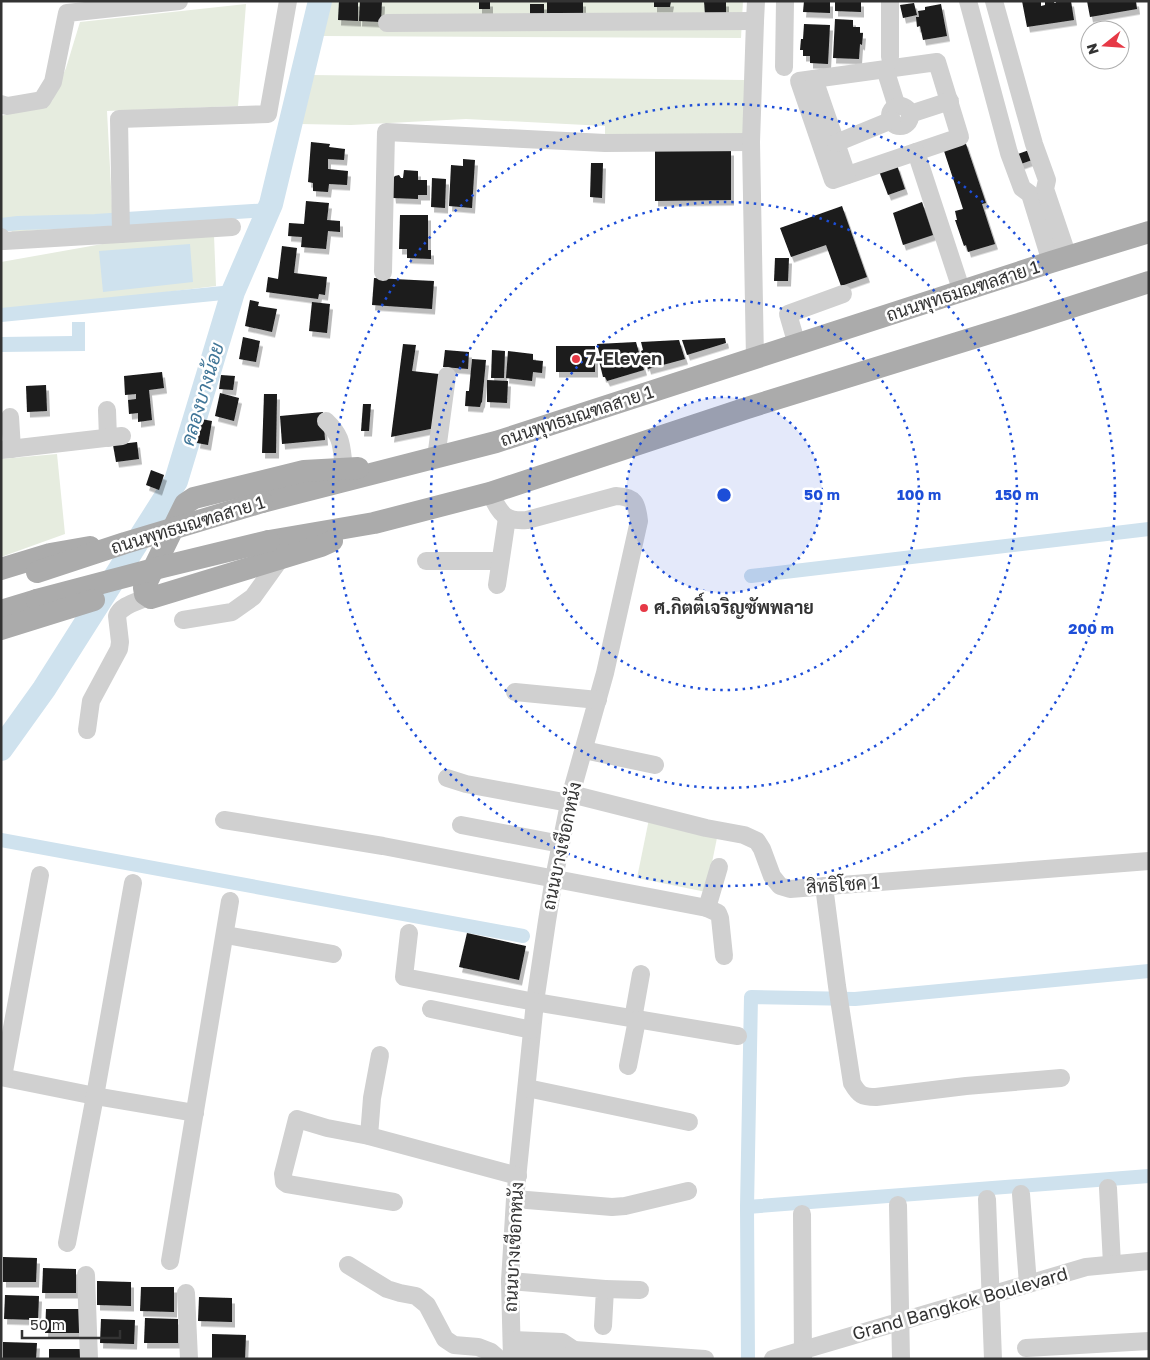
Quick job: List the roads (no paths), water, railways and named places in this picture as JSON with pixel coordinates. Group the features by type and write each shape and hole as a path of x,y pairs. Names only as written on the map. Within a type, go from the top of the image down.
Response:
{"main road":[{"name":"ถนนพุทธมณฑลสาย 1","path":"1,584 125,543 262,502 496,442 1060,259 1149,232"},
{"name":"ถนนพุทธมณฑลสาย 1","path":"1,611 162,567 222,554 275,550 490,493 747,408 1149,282"},
{"path":"275,550 151,598 145,594 144,588 185,504 194,498 304,471 344,468 399,468"},
{"path":"1,568 50,554 85,547 125,543"},
{"path":"1,629 166,578 222,554"}],"street":[{"path":"1,104 7,106 42,100 53,82 67,13 178,1"},
{"path":"121,233 119,119 268,114 288,1"},
{"path":"755,359 751,142 756,1"},
{"path":"784,66 786,1"},
{"path":"890,1 887,63 901,116 962,292"},
{"path":"968,1 1009,153 1022,188 1030,194 1060,259"},
{"path":"994,1 1034,144 1047,180 1045,189 1060,259"},
{"path":"387,23 755,21"},
{"path":"938,62 960,136 833,180 799,81 887,63 938,62"},
{"path":"814,79 848,175"},
{"path":"836,143 901,116 950,101"},
{"path":"383,272 386,132 605,142 751,142"},
{"path":"1009,153 1034,144"},
{"path":"2,240 232,227"},
{"path":"797,345 788,314 843,294"},
{"path":"436,458 447,376"},
{"path":"10,417 7,450 115,437 106,410"},
{"path":"326,421 338,436 344,468"},
{"path":"490,493 496,505 507,518 497,585"},
{"name":"ถนนบางเชือกหนัง","path":"507,518 527,520 616,496 626,497 634,502 638,508 639,521 605,673 570,799 554,878 535,1002 515,1199 510,1281 509,1353"},
{"path":"183,620 232,612 253,597 275,550"},
{"path":"426,561 500,561"},
{"path":"87,730 92,701 119,648 118,612 126,606 148,597"},
{"path":"515,692 598,700"},
{"path":"584,750 655,765"},
{"path":"447,778 466,784 570,799"},
{"name":"สิทธิโชค 1","path":"570,799 744,835 757,841 772,876 780,886 790,889 1149,861"},
{"path":"224,820 384,846 707,908 718,913 720,918 724,956"},
{"path":"461,825 560,844"},
{"path":"707,908 719,867"},
{"path":"40,875 2,1077 195,1114"},
{"path":"67,1243 132,883"},
{"path":"824,886 852,1082 857,1091 865,1097 876,1097 957,1086 1061,1078"},
{"path":"170,1261 226,935 230,901"},
{"path":"409,933 404,977 535,1002 738,1036"},
{"path":"226,935 333,954"},
{"path":"628,1066 641,974"},
{"path":"430,1009 532,1030"},
{"path":"369,1136 372,1098 380,1055"},
{"path":"527,1088 689,1122"},
{"path":"394,1202 284,1182 283,1174 297,1119 327,1128 369,1136 518,1176"},
{"path":"1108,1188 1112,1264"},
{"path":"515,1199 612,1207 625,1206 688,1191"},
{"path":"1021,1194 1028,1284"},
{"path":"987,1199 993,1359"},
{"path":"898,1205 901,1359"},
{"path":"802,1214 803,1354"},
{"name":"Grand Bangkok Boulevard","path":"773,1359 803,1354 900,1322 1086,1267 1149,1261"},
{"path":"348,1265 387,1289 416,1296 427,1305 445,1340 454,1345 478,1347 491,1352 561,1356 574,1350 704,1359"},
{"path":"86,1276 88,1359"},
{"path":"510,1281 640,1290"},
{"path":"603,1326 605,1289"},
{"path":"186,1293 189,1359"},
{"path":"1026,1348 1149,1341"}],"water":[{"path":"190,244 193,282 103,292 99,251"},
{"path":"72,322 85,322 85,351 1,352 1,337 72,336"}],"waterway":[{"name":"คลองบางน้อย","path":"1,749 44,689 176,481 233,292 271,204 320,1"},
{"path":"1,225 269,210"},
{"path":"1,315 233,292"},
{"path":"751,576 1149,529"},
{"path":"1,840 523,936"},
{"path":"748,1359 747,1207 751,997 855,999 1149,971"},
{"path":"747,1207 1149,1176"}],"place":[{"name":"7-Eleven","path":"576,359"},
{"name":"ศ.กิตติ์เจริญซัพพลาย","path":"644,608"}]}
